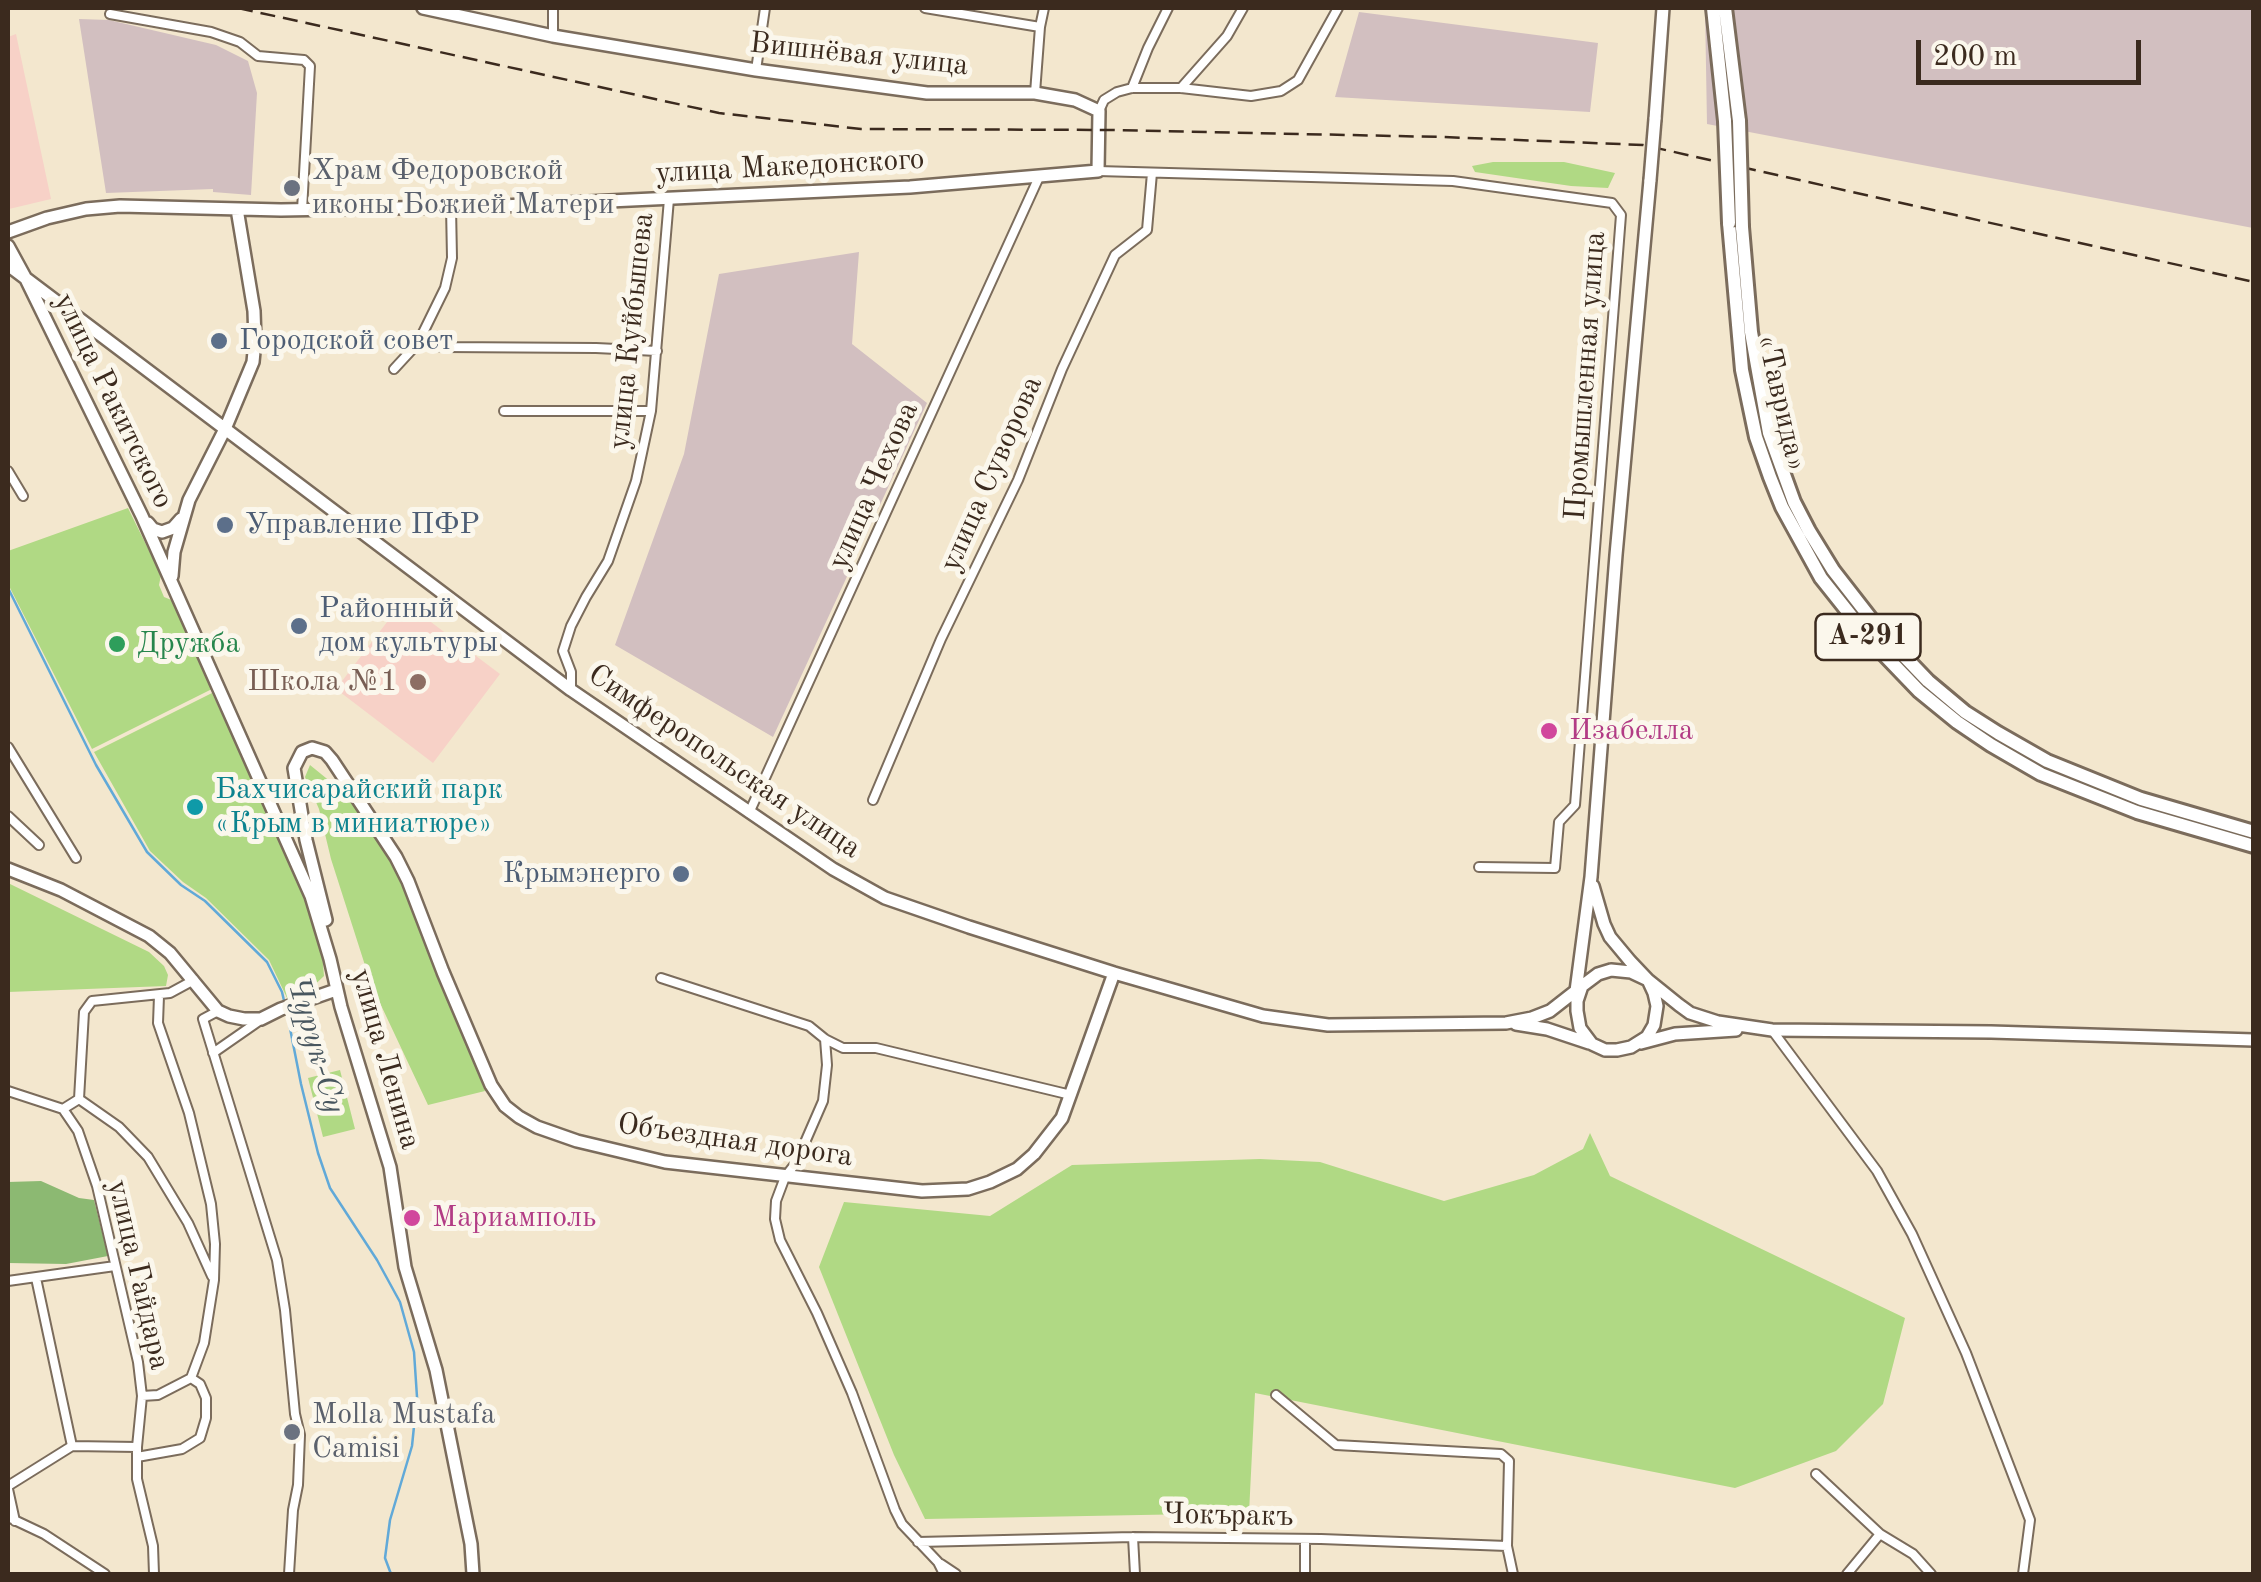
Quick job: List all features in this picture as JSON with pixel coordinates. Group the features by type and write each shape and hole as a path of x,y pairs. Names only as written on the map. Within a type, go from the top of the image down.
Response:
{"highway":[{"name":"«Таврида»","path":"1713,8 1732,121"},
{"name":"«Таврида»","path":"1725,8 1742,370 1765,464 1782,508 1821,578 1918,691 1991,745 2042,774 2137,812 2254,846"},
{"name":"«Таврида»","path":"1736,225 1756,368 1774,446 1794,502 1832,570 1882,633 1965,712 2048,762 2142,799 2254,832"}],"main road":[{"name":"Вишнёвая улица","path":"423,8 554,36 756,70 926,93 1034,93 1075,100 1100,111"},
{"path":"1663,8 1579,993 1580,1028 1592,1044 1612,1050 1675,1034 1754,1028"},
{"path":"1098,171 1100,111"},
{"name":"улица Македонского","path":"8,232 47,218 103,208 452,207 910,187 1098,171"},
{"path":"171,580 184,516 253,362 252,296 237,209"},
{"name":"улица Ракитского","path":"8,246 171,580"},
{"name":"Симферопольская улица","path":"8,265 571,690 834,869 885,898 1114,973 1263,1016 1328,1025 1506,1022 1550,1011 1579,993"},
{"path":"142,516 153,529 162,532 174,528 184,516"},
{"name":"улица Ленина","path":"171,580 311,896 390,1167 405,1267 436,1370 471,1544 473,1574"},
{"name":"Объездная дорога","path":"330,959 328,928 306,840 294,768 302,752 312,748 325,752 332,760 402,869 480,1060 506,1106 538,1127 665,1162 922,1191 979,1186 1017,1169 1034,1154 1062,1118 1114,973"},
{"path":"8,869 61,890 149,936 170,952 218,1011 229,1016 261,1019 336,990"},
{"path":"1591,877 1598,910 1610,936 1648,980 1656,1000 1652,1030 1637,1044"},
{"path":"1579,993 1598,974 1620,970 1648,980 1690,1012 1718,1022 1772,1030 2254,1040"},
{"name":"Симферопольская улица","path":"1506,1022 1547,1029 1592,1044"}],"street":[{"path":"553,8 554,36"},
{"path":"756,70 765,8"},
{"path":"926,8 1040,27"},
{"path":"1034,93 1044,8"},
{"path":"1132,88 1168,8"},
{"path":"1181,88 1227,36 1243,8"},
{"path":"1100,111 1104,100 1132,88 1181,88 1251,96 1281,91 1298,80 1338,8"},
{"path":"110,14 211,32 240,42 258,56 304,60 310,66 302,210"},
{"name":"Промышленная улица","path":"1098,171 1453,182 1612,203 1621,215 1576,806 1558,822 1555,868 1479,867"},
{"name":"улица Суворова","path":"873,800 1115,255 1147,230 1152,174"},
{"name":"улица Чехова","path":"750,813 1039,177"},
{"name":"улица Куйбышева","path":"571,690 571,672 563,651 571,626 608,561 636,481 651,410 669,198"},
{"path":"394,369 418,342 440,302 453,240 452,207"},
{"path":"418,342 444,347 657,352"},
{"path":"504,410 651,410"},
{"path":"8,471 23,496"},
{"path":"8,747 76,858"},
{"path":"8,816 38,845"},
{"path":"661,978 810,1026 824,1039 843,1048 876,1048 1072,1095"},
{"path":"8,1091 63,1109 79,1099 84,1012 92,1001 170,994 194,980"},
{"path":"142,1396 158,1395 190,1378 204,1343 214,1280 211,1204 188,1113 158,1023 158,996"},
{"path":"218,1011 204,1019 277,1260 285,1310 300,1435 290,1574"},
{"path":"213,1053 261,1019"},
{"path":"1772,1030 1876,1170 1912,1234 1966,1353 2030,1520 2023,1574"},
{"path":"824,1039 827,1064 822,1101 776,1201 780,1240 852,1393 902,1524 938,1562 956,1574"},
{"path":"827,1064 843,1048"},
{"name":"улица Гайдара","path":"79,1099 119,1127 148,1157 188,1223 214,1280"},
{"name":"улица Гайдара","path":"63,1109 78,1131 97,1186 138,1362 142,1396 137,1479 154,1546 154,1574"},
{"path":"8,1281 115,1266"},
{"path":"36,1278 72,1446"},
{"path":"137,1457 182,1449 200,1438 206,1398 200,1384 190,1378"},
{"path":"1276,1395 1336,1446 1501,1454 1509,1461 1507,1546 1512,1574"},
{"path":"105,1574 44,1534 12,1519 8,1488 72,1446 137,1446"},
{"path":"1816,1474 1880,1534 1913,1554 1931,1574"},
{"path":"1847,1574 1880,1534"},
{"path":"1133,1537 1135,1574"},
{"name":"Чокъракъ","path":"918,1542 1133,1537 1507,1546"},
{"path":"1305,1539 1305,1574"},
{"path":"938,1562 944,1574"}],"shaded area":[{"path":"1705,8 2253,8 2253,228 1707,124"},
{"path":"1359,12 1598,43 1590,112 1335,97"},
{"path":"79,19 109,20 216,45 248,61 257,93 251,195 213,189 106,193"},
{"path":"16,34 51,199 9,209 8,37"},
{"path":"859,252 852,344 927,403 773,737 615,645 684,454 719,274"},
{"name":"Школа №1","path":"403,601 500,674 433,763 336,689"}],"green space":[{"path":"1493,162 1564,162 1615,173 1608,188 1475,172 1472,166"},
{"name":"Дружба","path":"128,508 161,575 159,585 164,597 174,601 216,687 92,749 8,584 8,551"},
{"name":"Бахчисарайский парк «Крым в миниатюре»","path":"212,693 298,877 322,952 324,976 304,995 288,1000 269,960 206,898 150,851 94,752"},
{"path":"310,765 353,800 394,864 485,1091 428,1105 371,984 319,809 305,777"},
{"path":"8,883 149,952 164,966 168,975 166,986 8,992"},
{"path":"340,1070 355,1129 323,1137 308,1078"},
{"path":"1590,1133 1610,1176 1905,1318 1883,1404 1836,1451 1735,1488 1255,1393 1249,1513 925,1519 894,1455 819,1267 844,1202 990,1216 1072,1165 1260,1159 1320,1162 1444,1201 1534,1175 1583,1149"},
{"path":"41,1181 79,1198 94,1200 108,1256 66,1264 8,1263 8,1182"}],"waterway":[{"name":"Чурук-Су","path":"8,588 96,765 147,852 181,885 205,901 267,962 285,1005"},
{"name":"Чурук-Су","path":"287,1013 301,1084 330,1188 400,1302 414,1352 417,1397 412,1446 390,1520 385,1558 391,1574"}],"railway":[{"path":"238,8 719,113 861,129 1111,130 1643,145 2254,282"}],"place":[{"name":"Xрам Федоровской иконы Божией Матери","path":"292,188"},
{"name":"Городской совет","path":"219,341"},
{"name":"Управление ПФР","path":"225,525"},
{"name":"Районный дом культуры","path":"299,626"},
{"name":"Дружба","path":"117,644"},
{"name":"Школа №1","path":"418,682"},
{"name":"Изабелла","path":"1549,731"},
{"name":"Бахчисарайский парк «Крым в миниатюре»","path":"195,807"},
{"name":"Крымэнерго","path":"681,874"},
{"name":"Мариамполь","path":"412,1218"},
{"name":"Molla Mustafa Camisi","path":"292,1432"}]}
